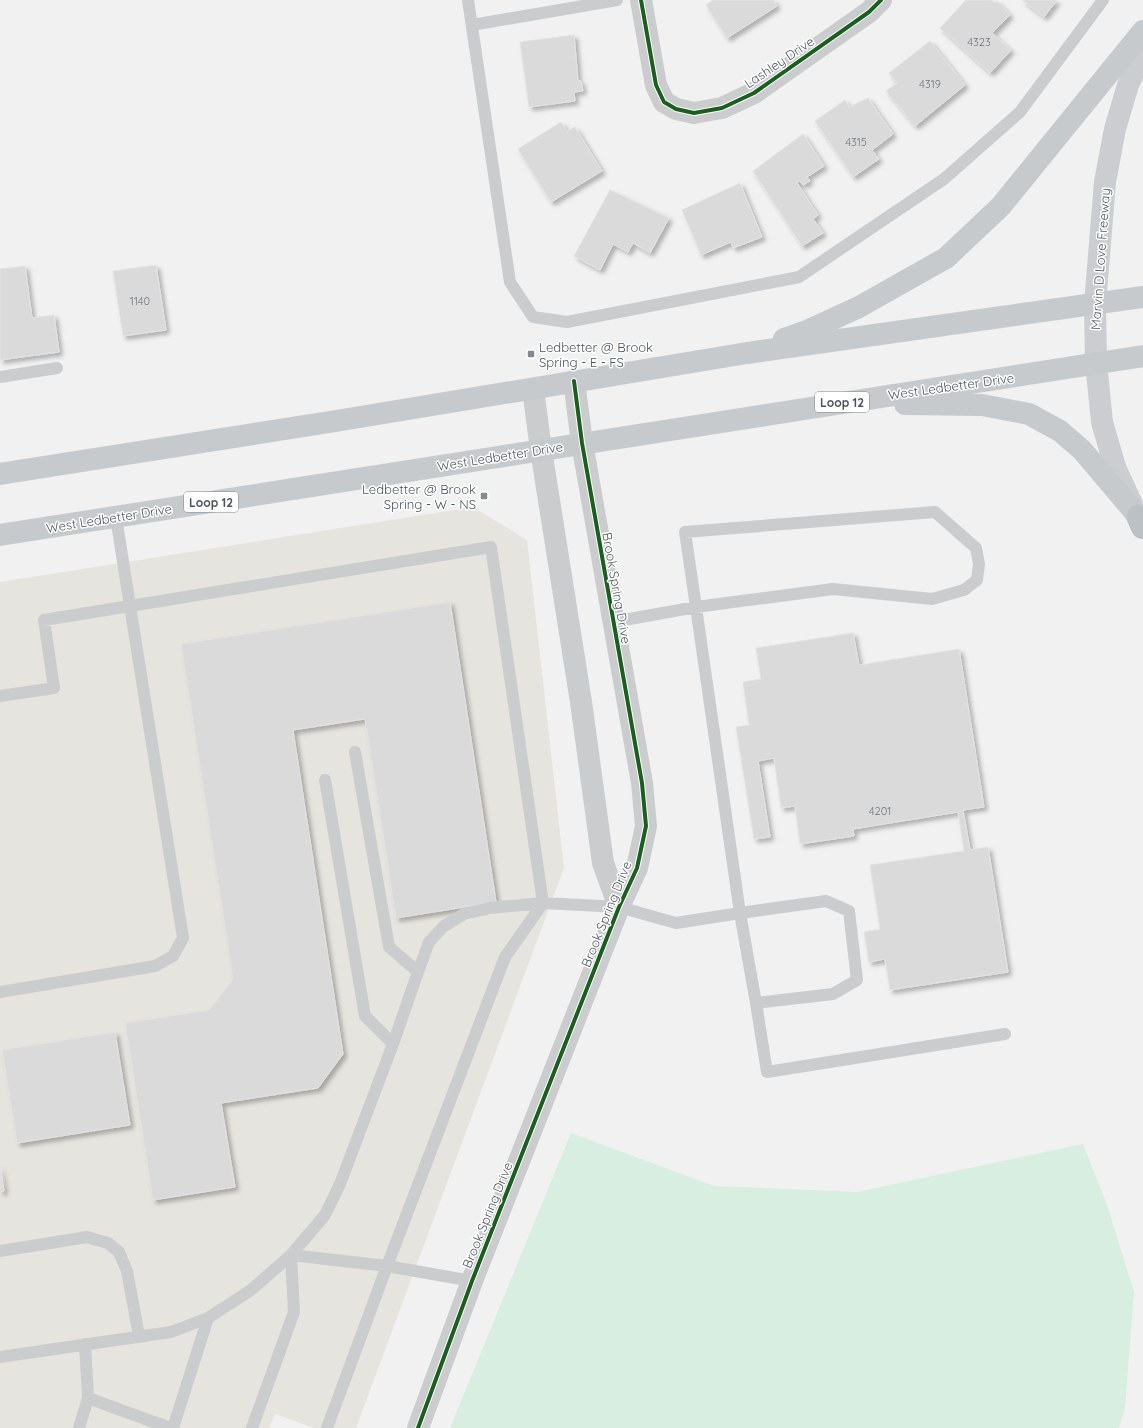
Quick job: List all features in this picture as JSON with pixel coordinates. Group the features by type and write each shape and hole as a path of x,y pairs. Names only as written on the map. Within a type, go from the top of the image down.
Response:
{"main road":[{"path":"747,353 809,330 859,307 946,258 1001,206 1143,31"},
{"name":"Marvin D Love Freeway","path":"1141,526 1115,467 1102,422 1096,363 1095,304 1105,182 1116,129 1128,86 1143,51"},
{"path":"0,474 533,389 747,353 1143,296"},
{"name":"West Ledbetter Drive","path":"0,535 1143,356"},
{"path":"844,402 982,405 1029,414 1060,431 1082,450 1141,526"}],"street":[{"name":"Lashley Drive","path":"641,0 656,85 664,102 676,109 694,113 722,108 754,92 869,12 881,0"},
{"name":"Brook Spring Drive","path":"418,1428 472,1281 620,907 637,868 646,826 642,783 582,443 574,381"},
{"name":"Brook Spring Drive","path":"533,389 581,702 603,863 620,907"}],"lane":[{"path":"468,0 510,282 533,318 567,322 799,277 944,179 1020,112 1103,0"},
{"path":"472,25 617,0"},
{"path":"0,376 57,368"},
{"path":"613,622 696,608 833,589 932,599 964,590 977,580 979,564 976,548 935,512 685,532 696,608 740,913 767,1072 1005,1034"},
{"path":"0,992 155,966 173,956 183,938 116,517"},
{"path":"0,696 54,688 44,620 491,547 543,903 504,956 327,1428"},
{"path":"355,752 389,948 418,972"},
{"path":"325,780 365,1016 393,1044"},
{"path":"0,1357 171,1332 208,1318 251,1290 291,1255 324,1215 340,1184 430,942 444,926 464,914 490,908 543,903 620,907 676,923 826,901 849,911 857,980 833,994 756,1003"},
{"path":"0,1250 87,1236 108,1243 119,1252 127,1271 139,1336"},
{"path":"291,1255 387,1266 472,1281"},
{"path":"252,1428 294,1312 291,1255"},
{"path":"88,1398 172,1428 208,1318"},
{"path":"79,1428 88,1398 85,1344"}],"shaded area":[{"path":"473,507 527,540 564,868 356,1428 314,1428 275,1414 269,1428 0,1428 0,582"}],"green space":[{"path":"571,1133 714,1186 857,1192 1083,1144 1107,1205 1134,1292 1125,1408 1119,1428 450,1428"}],"building":[{"path":"713,0 773,0 777,6 727,38 706,5"},
{"path":"966,0 991,0 994,3 997,1 1010,15 992,33 1011,50 990,73 940,28"},
{"path":"1022,0 1057,0 1044,17"},
{"path":"574,35 578,81 581,81 583,91 574,92 575,101 529,107 520,42"},
{"path":"930,41 965,85 915,126 886,91 897,83 889,73"},
{"path":"868,98 893,134 872,150 879,159 853,177 815,121 845,100 849,107"},
{"path":"561,122 567,131 575,127 602,171 551,202 518,149"},
{"path":"803,134 824,166 807,177 810,181 803,185 800,181 797,183 818,215 813,219 823,233 802,246 753,171"},
{"path":"740,183 762,237 733,248 731,242 701,255 682,210"},
{"path":"610,190 669,218 650,253 633,243 628,252 613,244 600,270 574,256"},
{"path":"156,265 166,330 123,336 113,271"},
{"path":"25,266 32,318 54,315 59,352 0,360 0,269"},
{"path":"450,602 496,902 396,918 365,719 293,730 343,1054 318,1088 221,1103 235,1187 153,1200 125,1023 209,1010 233,979 181,644"},
{"path":"853,633 859,665 959,649 984,807 963,810 970,850 988,847 1008,972 890,990 885,959 869,962 864,932 880,929 870,865 964,851 958,812 853,829 854,836 800,844 795,806 781,808 774,758 758,761 770,837 754,839 736,727 749,725 743,682 761,679 756,648"},
{"path":"115,1032 130,1125 17,1143 2,1050"},
{"path":"0,1167 4,1191 0,1192"}],"cycle path":[{"path":"641,0 656,85 664,102 676,109 694,113 722,108 754,93 869,12 881,0"},
{"path":"418,1428 472,1281 619,907 637,868 646,826 642,783 582,443 574,381"}],"place":[{"name":"Ledbetter @ Brook Spring - E - FS","path":"531,354"},
{"name":"Ledbetter @ Brook Spring - W - NS","path":"484,496"}]}
